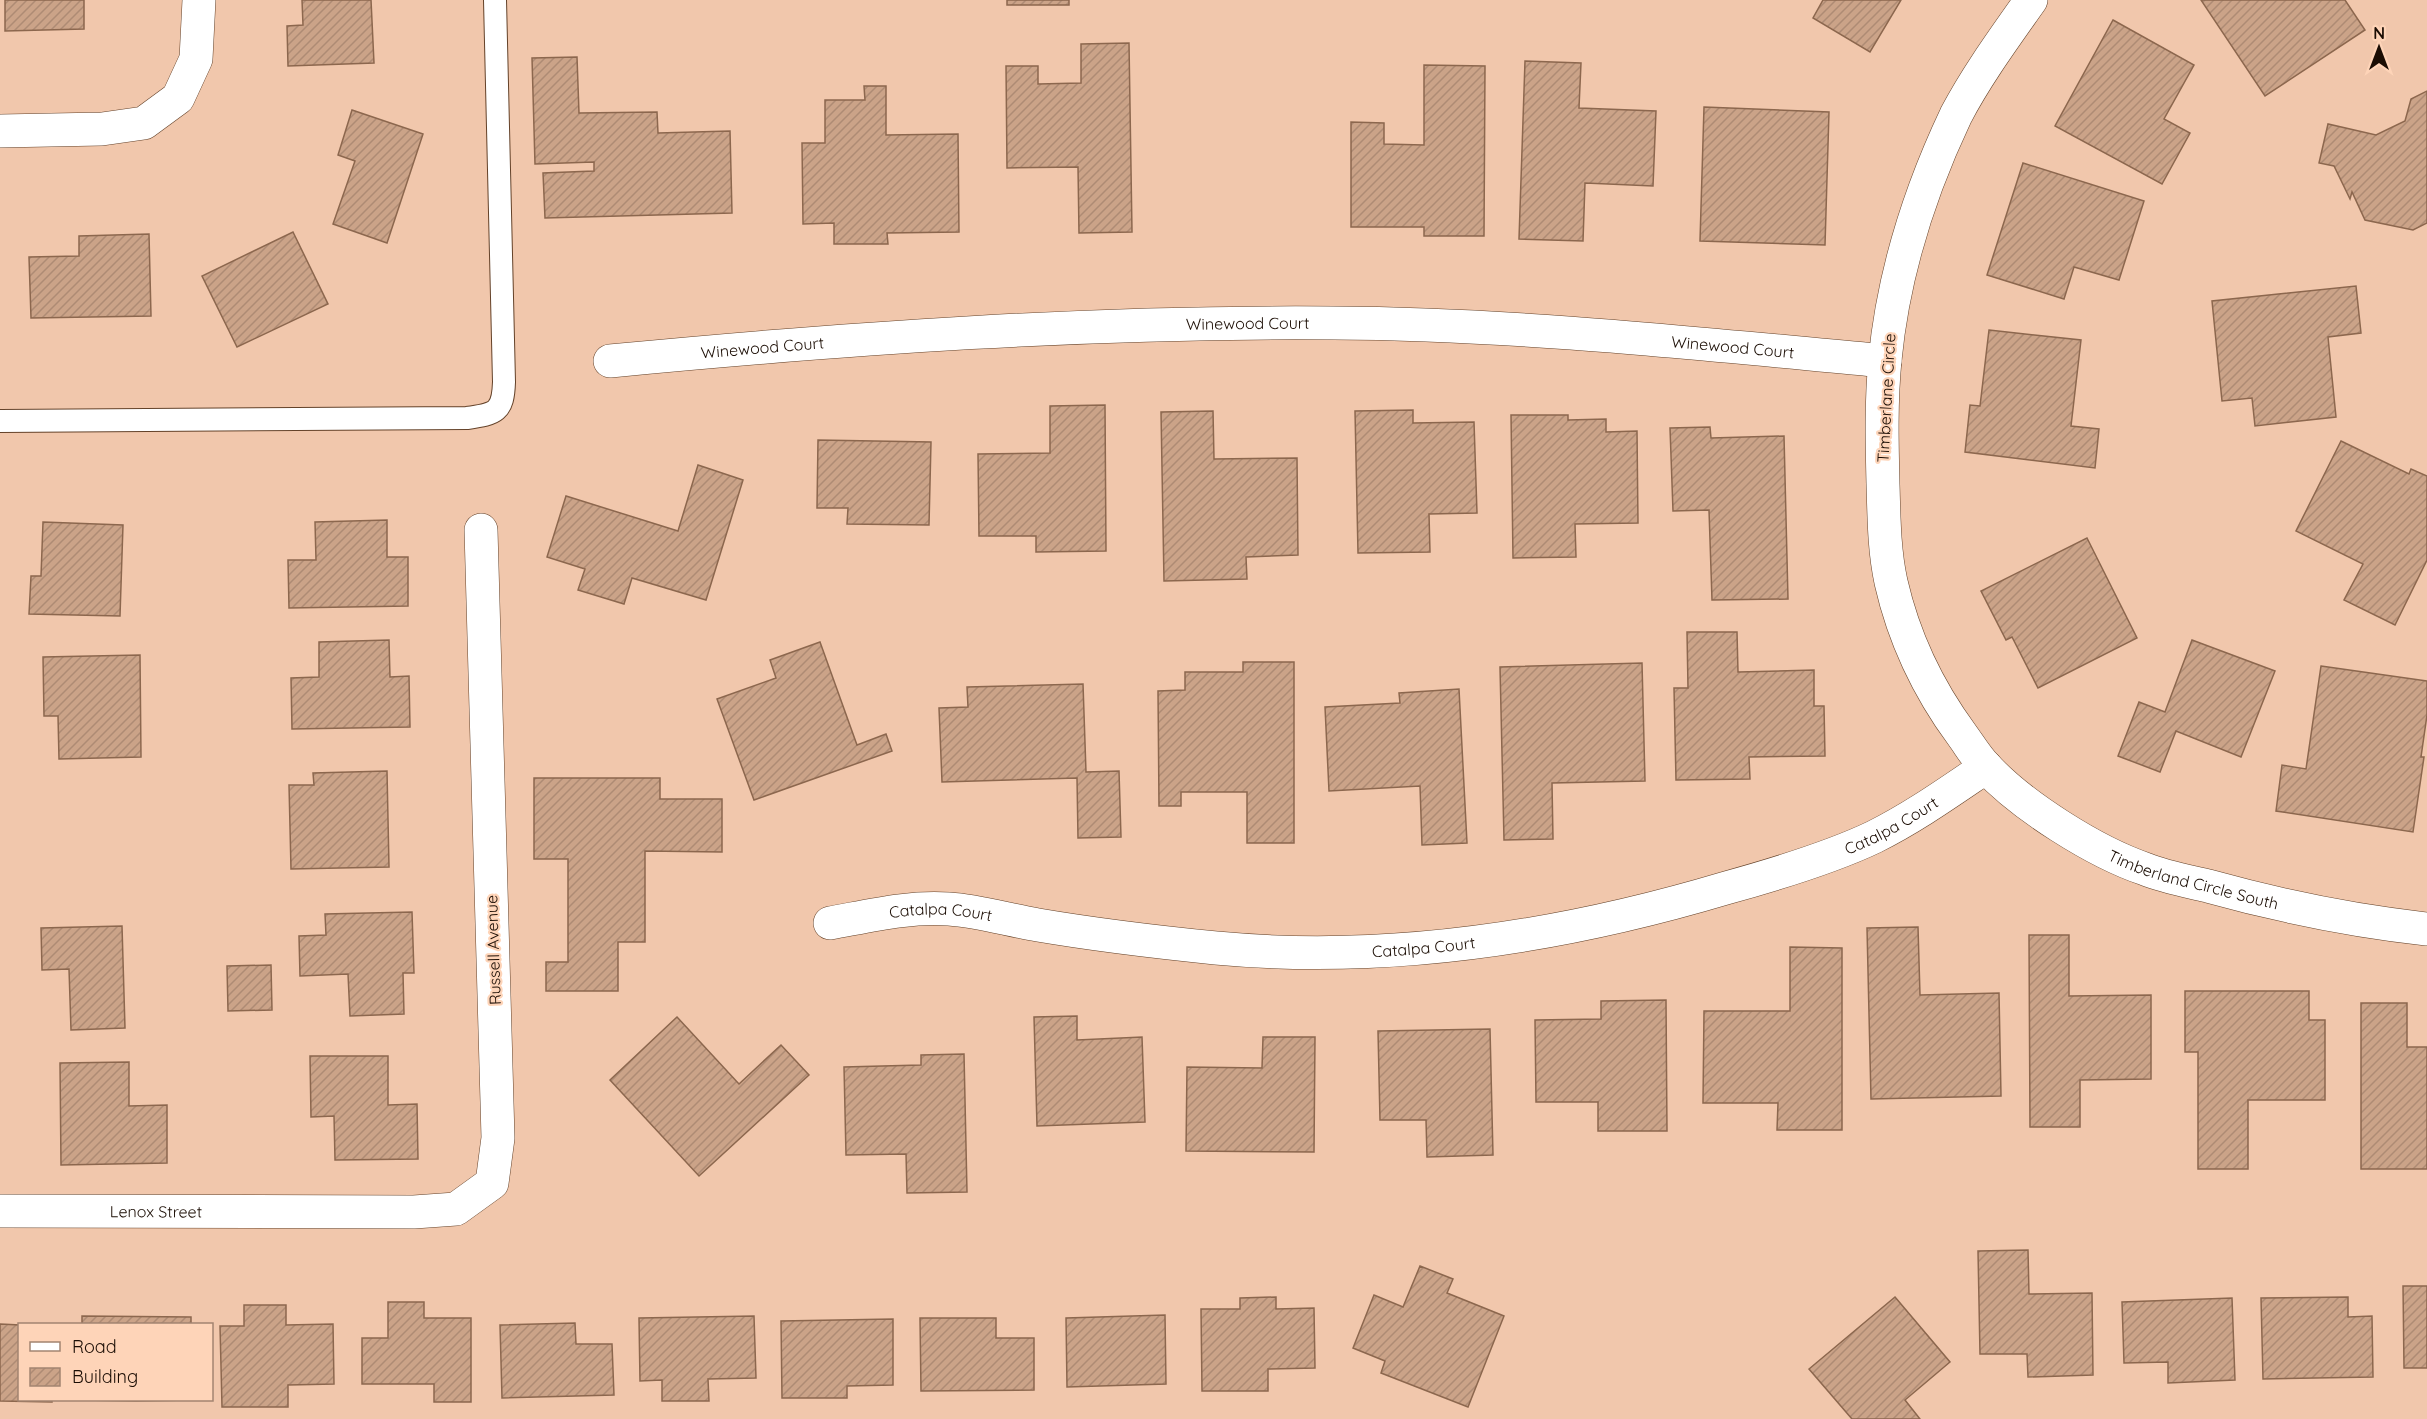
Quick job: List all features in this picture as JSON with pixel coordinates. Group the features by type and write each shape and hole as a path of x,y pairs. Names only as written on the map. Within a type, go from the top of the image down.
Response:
{"street":[{"path":"0,131 102,129 144,123 177,98 196,59 199,0"},
{"name":"Timberlane Circle","path":"1986,767 1942,708 1918,665 1902,622 1890,579 1885,538 1882,453 1885,361 1894,297 1920,205 1937,158 1957,114 1980,75 2031,0"},
{"name":"Winewood Court","path":"610,361 980,331 1158,324 1336,323 1558,331 1885,361"},
{"name":"Russell Avenue","path":"313,1213 414,1212 456,1209 492,1183 498,1138 481,530"},
{"name":"Catalpa Court","path":"830,923 899,910 948,909 1126,939 1269,953 1364,951 1463,944 1590,924 1672,904 1772,875 1870,838 1910,818 1986,767"},
{"name":"Timberland Circle South","path":"1986,767 2021,797 2060,825 2101,850 2145,869 2275,904 2427,929"},
{"name":"Lenox Street","path":"0,1211 313,1213"}],"lane":[{"path":"0,421 467,418 486,416 498,410 503,400 504,382 495,0"}],"building":[{"path":"5,0 84,0 84,29 5,31"},
{"path":"302,0 371,0 374,63 288,66 287,26 303,25"},
{"path":"1007,0 1069,0 1069,5 1007,5"},
{"path":"1823,0 1901,0 1870,52 1813,18"},
{"path":"2201,0 2345,0 2365,30 2265,96"},
{"path":"2113,20 2194,65 2164,119 2190,133 2162,184 2055,126"},
{"path":"1129,43 1132,232 1079,233 1078,167 1007,168 1006,66 1038,66 1038,84 1081,83 1081,44"},
{"path":"577,57 579,113 657,112 658,133 730,131 732,213 545,218 543,173 594,171 594,162 535,164 532,58"},
{"path":"1525,61 1581,63 1579,108 1656,111 1653,186 1585,183 1583,241 1519,239"},
{"path":"1424,65 1485,66 1484,236 1424,236 1424,227 1351,227 1351,122 1384,123 1384,144 1424,145"},
{"path":"864,86 886,86 886,135 958,134 959,232 887,233 888,244 834,244 834,223 803,224 802,143 825,143 825,100 865,100"},
{"path":"2427,91 2427,223 2413,230 2365,220 2352,192 2350,199 2334,166 2319,163 2328,124 2376,135 2405,121 2411,99"},
{"path":"1704,107 1829,112 1825,245 1700,241"},
{"path":"352,110 423,134 387,243 333,224 355,161 338,155"},
{"path":"2023,163 2144,201 2119,280 2074,267 2064,299 1987,275"},
{"path":"293,232 328,304 237,347 202,276"},
{"path":"149,234 151,316 31,318 29,257 79,256 79,236"},
{"path":"2356,286 2361,333 2328,337 2336,417 2255,426 2252,398 2222,401 2212,301"},
{"path":"1989,330 2081,340 2071,426 2099,429 2095,468 1965,452 1970,405 1980,406"},
{"path":"1105,405 1106,551 1036,552 1036,536 979,536 978,454 1050,453 1050,406"},
{"path":"1413,410 1413,423 1474,422 1477,513 1429,514 1430,552 1358,553 1355,411"},
{"path":"1213,411 1214,459 1297,458 1298,555 1246,557 1247,579 1164,581 1161,412"},
{"path":"1511,415 1568,415 1568,420 1606,419 1606,432 1637,431 1638,523 1575,524 1576,557 1513,558"},
{"path":"1710,427 1711,438 1784,436 1788,599 1712,600 1709,510 1673,511 1670,428"},
{"path":"818,440 931,442 929,525 847,524 848,508 817,508"},
{"path":"2341,441 2409,474 2411,469 2427,476 2427,560 2395,625 2344,600 2363,564 2296,531"},
{"path":"698,465 743,480 706,600 632,578 624,604 578,590 585,569 547,557 566,496 678,531"},
{"path":"387,520 387,557 408,557 408,606 289,608 288,560 316,560 315,522"},
{"path":"43,522 123,525 120,616 29,614 31,576 41,576"},
{"path":"2087,538 2137,638 2038,688 2012,637 2006,640 1981,591"},
{"path":"1687,632 1737,632 1738,672 1814,670 1814,706 1824,706 1825,756 1749,757 1750,779 1676,780 1674,688 1688,688"},
{"path":"389,640 390,677 409,676 410,727 292,729 291,678 319,677 319,642"},
{"path":"2192,640 2275,671 2241,757 2176,731 2160,772 2118,756 2139,702 2165,712"},
{"path":"820,642 857,745 886,734 892,751 754,800 717,699 776,678 770,660"},
{"path":"140,655 141,757 59,759 58,716 44,716 43,657"},
{"path":"1243,662 1294,662 1294,843 1247,843 1247,792 1181,792 1181,806 1159,806 1158,691 1185,690 1185,672 1243,672"},
{"path":"1642,663 1645,781 1552,783 1553,839 1504,840 1500,667"},
{"path":"2321,666 2427,681 2427,715 2421,757 2424,757 2413,832 2276,811 2282,765 2306,769"},
{"path":"1083,684 1086,772 1119,771 1121,837 1078,838 1077,778 942,782 939,708 968,707 967,687"},
{"path":"1459,689 1467,843 1422,845 1420,786 1329,791 1325,707 1400,703 1399,693"},
{"path":"387,771 389,867 291,869 289,785 314,785 313,773"},
{"path":"534,778 660,778 660,799 722,799 722,852 645,851 645,942 618,942 618,991 546,991 546,962 568,962 568,859 534,859"},
{"path":"412,912 414,973 403,973 404,1014 350,1016 348,974 300,976 299,936 326,935 325,914"},
{"path":"122,926 125,1028 71,1030 69,969 42,970 41,928"},
{"path":"1918,927 1920,995 1999,993 2001,1096 1871,1099 1867,928"},
{"path":"2029,935 2069,935 2069,996 2151,995 2151,1079 2080,1080 2080,1127 2030,1127"},
{"path":"1790,947 1842,948 1842,1130 1777,1130 1778,1103 1703,1103 1704,1011 1790,1011"},
{"path":"271,965 272,1010 228,1011 227,966"},
{"path":"2185,991 2309,991 2309,1020 2325,1020 2325,1100 2248,1100 2248,1169 2198,1169 2198,1052 2185,1052"},
{"path":"1666,1000 1667,1131 1598,1131 1598,1102 1536,1102 1535,1020 1601,1019 1601,1001"},
{"path":"2361,1003 2407,1003 2407,1047 2427,1047 2427,1169 2361,1169"},
{"path":"1077,1016 1077,1040 1142,1037 1145,1122 1037,1126 1034,1017"},
{"path":"677,1017 739,1084 781,1045 809,1075 699,1176 610,1080"},
{"path":"1490,1029 1493,1155 1427,1157 1426,1120 1380,1120 1378,1031"},
{"path":"1263,1037 1315,1037 1314,1152 1186,1151 1187,1067 1262,1068"},
{"path":"964,1054 967,1192 907,1193 906,1154 846,1155 844,1067 921,1065 921,1055"},
{"path":"310,1056 388,1056 388,1105 417,1104 418,1159 335,1160 334,1116 311,1117"},
{"path":"129,1062 129,1106 167,1105 167,1163 61,1165 60,1063"},
{"path":"2028,1250 2029,1294 2092,1293 2093,1375 2028,1377 2027,1354 1980,1354 1978,1251"},
{"path":"1420,1266 1453,1279 1447,1293 1504,1316 1468,1407 1381,1373 1385,1361 1353,1348 1374,1295 1403,1307"},
{"path":"2403,1286 2427,1286 2427,1368 2404,1368"},
{"path":"1276,1297 1276,1309 1314,1308 1315,1368 1268,1369 1268,1391 1202,1391 1201,1309 1240,1309 1240,1298"},
{"path":"1895,1297 1950,1362 1905,1400 1920,1419 1852,1419 1809,1369"},
{"path":"2348,1297 2348,1317 2372,1316 2373,1377 2263,1379 2261,1298"},
{"path":"2232,1298 2235,1380 2168,1383 2168,1362 2124,1363 2122,1302"},
{"path":"388,1302 424,1302 424,1318 471,1318 471,1402 434,1402 434,1384 362,1384 362,1338 388,1338"},
{"path":"244,1305 286,1305 286,1325 333,1324 334,1384 288,1385 288,1407 222,1407 220,1326 244,1326"},
{"path":"1165,1315 1166,1384 1067,1387 1066,1318"},
{"path":"82,1316 191,1317 191,1323 82,1323"},
{"path":"754,1316 756,1378 708,1379 709,1401 662,1401 662,1380 640,1381 639,1318"},
{"path":"920,1318 996,1318 996,1338 1034,1338 1034,1390 921,1391"},
{"path":"893,1319 893,1385 847,1386 847,1398 782,1398 781,1321"},
{"path":"575,1323 576,1344 612,1344 614,1395 502,1398 500,1325"},
{"path":"0,1324 18,1325 18,1401 52,1402 0,1401"}]}
